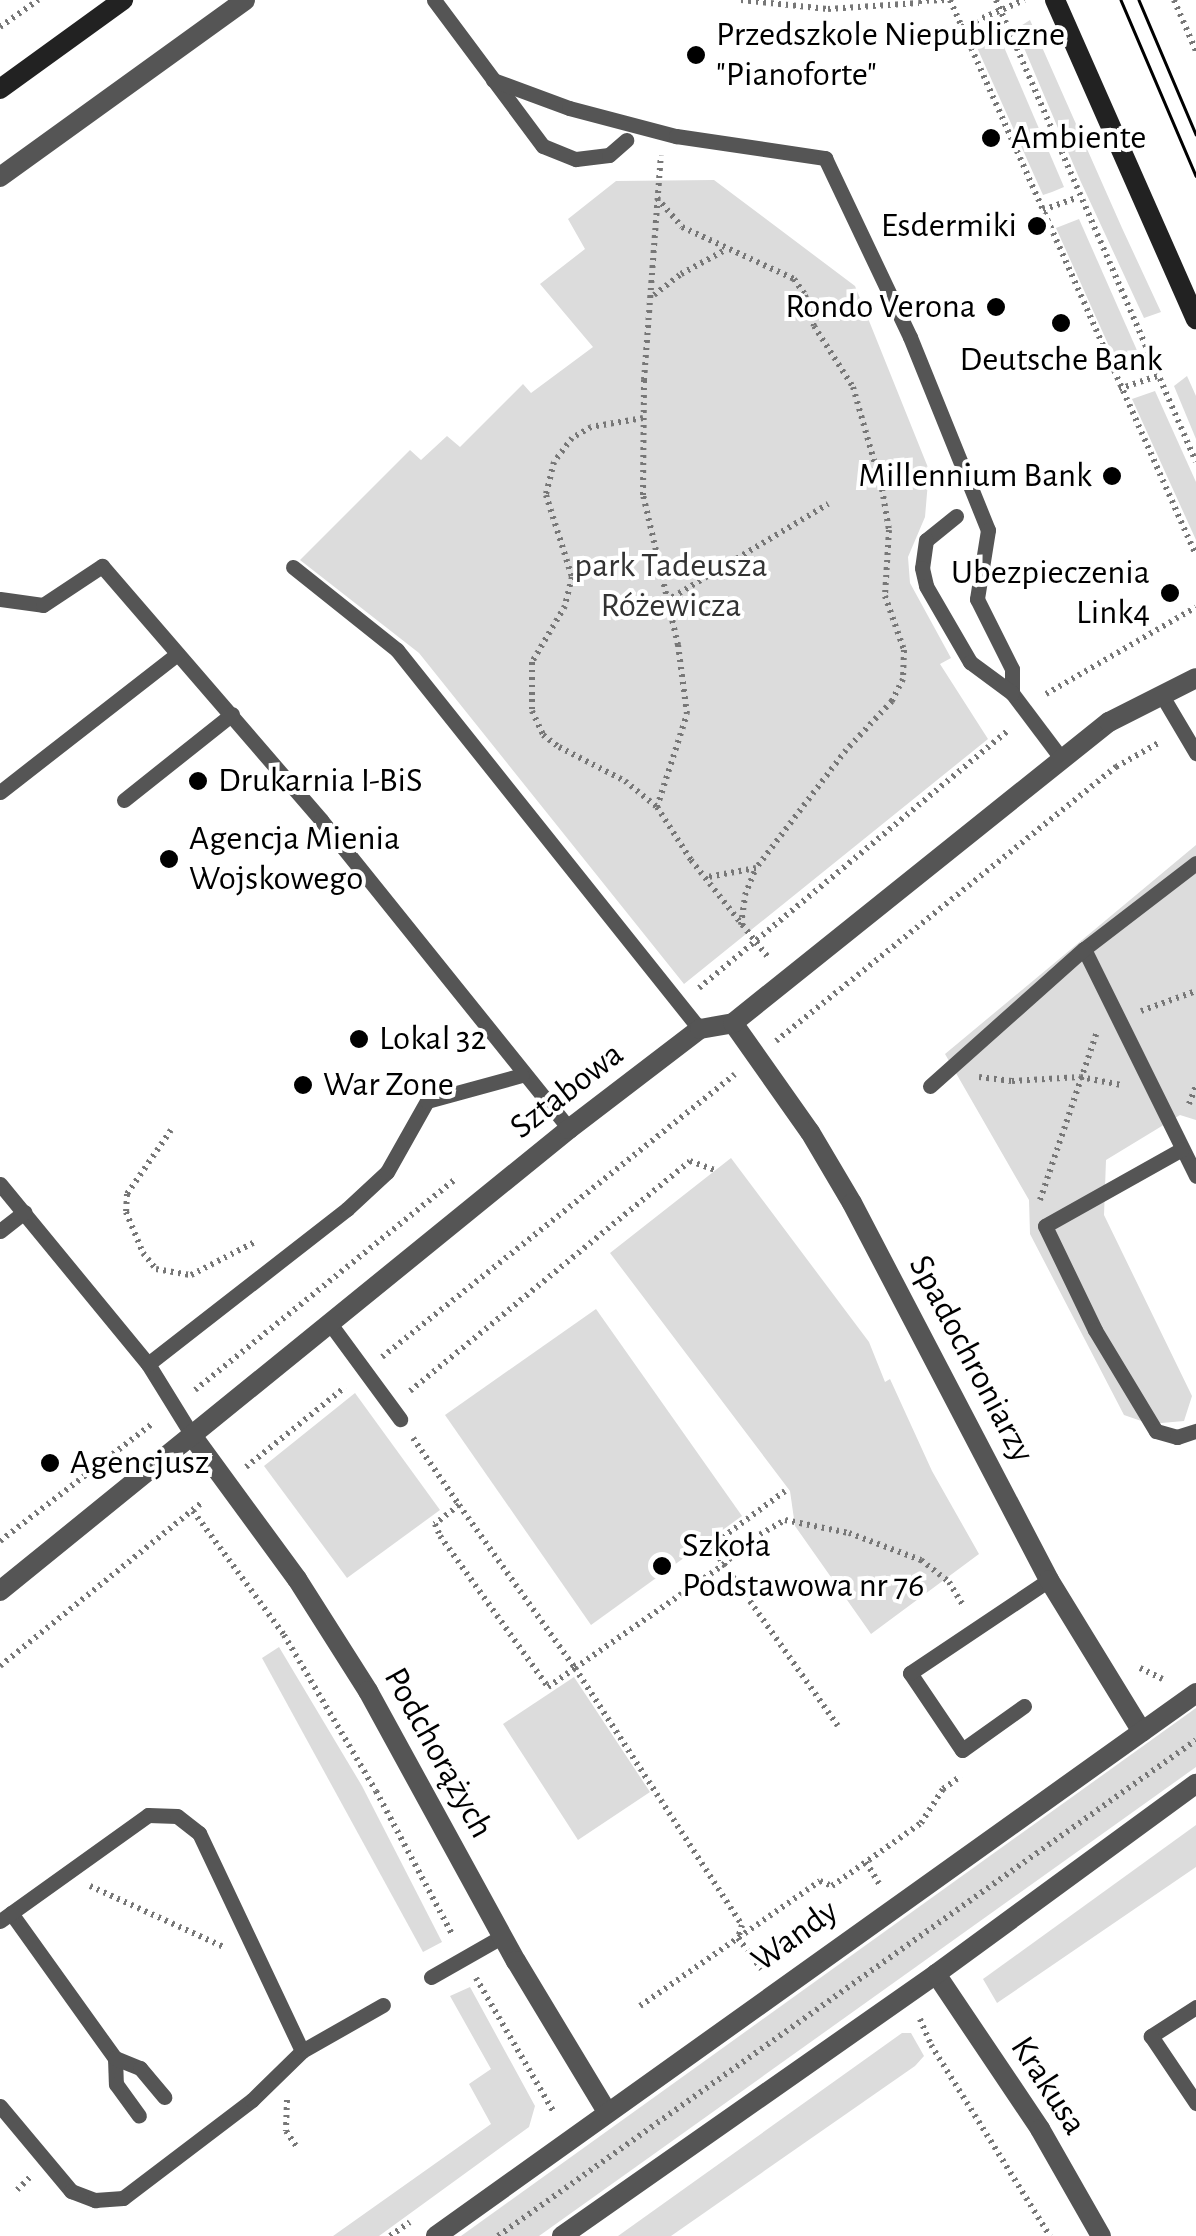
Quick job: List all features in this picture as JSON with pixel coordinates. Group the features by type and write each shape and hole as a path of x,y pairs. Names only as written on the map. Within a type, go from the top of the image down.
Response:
{"main road":[{"path":"0,89 124,0"},
{"path":"1055,0 1196,319"}],"street":[{"path":"0,177 245,0"},
{"name":"Sztabowa","path":"0,1592 569,1129 700,1029 733,1023 1109,722 1196,678"},
{"name":"Spadochroniarzy","path":"733,1023 810,1132 852,1203 1049,1580 1142,1732"},
{"name":"Podchorążych","path":"193,1438 297,1579 368,1690 503,1936 607,2112"},
{"name":"Wandy","path":"436,2236 1196,1694"},
{"path":"562,2236 936,1974 1196,1784"},
{"name":"Krakusa","path":"936,1974 1040,2129 1100,2236"}],"lane":[{"path":"434,0 543,146 576,159 609,155 626,140"},
{"path":"493,80 569,108 676,136 824,158 910,337 988,530 976,600 1012,668 1012,693"},
{"path":"956,516 926,540 922,568 926,586 970,662 1012,693 1060,758"},
{"path":"0,599 42,604 102,566 232,714 569,1129"},
{"path":"293,567 398,650 700,1029"},
{"path":"0,792 177,654"},
{"path":"1161,694 1196,753"},
{"path":"124,800 232,714"},
{"path":"930,1086 1084,949 1196,863"},
{"path":"1084,949 1196,1176"},
{"path":"148,1364 347,1209 387,1172 428,1101 522,1074"},
{"path":"1182,1149 1046,1226 1095,1330 1156,1431 1177,1437 1196,1432"},
{"path":"0,1184 148,1364 193,1438"},
{"path":"0,1231 24,1212"},
{"path":"331,1325 396,1412"},
{"path":"1024,1706 962,1750 910,1674 1049,1580"},
{"path":"164,2097 140,2068 115,2058 6,1917 148,1816 177,1816 198,1832 302,2051"},
{"path":"432,1977 503,1936"},
{"path":"0,2106 71,2191 107,2202 123,2198 288,2068 302,2051 383,2005"},
{"path":"1196,2007 1151,2036 1196,2103"},
{"path":"115,2058 116,2084 139,2116"}],"path":[{"path":"0,27 38,0"},
{"path":"741,0 828,9 948,0 1196,554"},
{"path":"996,0 1078,197 1196,462"},
{"path":"962,27 1024,0"},
{"path":"1174,0 1196,51"},
{"path":"1043,210 1078,197"},
{"path":"657,807 688,714 643,495 642,418 658,198 682,227 794,279 805,295 814,326 853,388 882,489 889,530 885,596 904,650 903,678 892,701 846,750 756,868 745,895 741,926"},
{"path":"653,296 680,274 727,249"},
{"path":"1119,388 1157,376"},
{"path":"642,418 591,427 572,438 554,462 546,495 572,577 565,606 532,662 532,711 544,734 625,781 657,807 682,849 768,957"},
{"path":"666,601 828,504"},
{"path":"1041,698 1196,607"},
{"path":"754,941 1015,725"},
{"path":"783,1036 1116,766 1182,730"},
{"path":"708,877 756,868"},
{"path":"1141,1011 1196,991"},
{"path":"1046,1226 1040,1200 1108,1001"},
{"path":"242,1471 738,1072"},
{"path":"948,1073 1012,1082 1080,1078 1158,1093"},
{"path":"171,1130 127,1194 132,1230 150,1261 172,1275 191,1275 260,1240"},
{"path":"714,1170 690,1161 396,1412 575,1668 742,1925 738,1938"},
{"path":"785,1491 711,1546 838,1726"},
{"path":"0,1666 204,1501"},
{"path":"459,1505 432,1520 548,1687 723,1564 747,1542 785,1520 850,1533 921,1560 949,1582 976,1627"},
{"path":"193,1511 284,1635 376,1790 465,1958 553,2111"},
{"path":"0,1541 12,1531"},
{"path":"498,2236 1196,1740"},
{"path":"640,2006 820,1880 832,1886 921,1822 942,1789 984,1759 973,1742"},
{"path":"55,1880 74,1878 262,1964"},
{"path":"885,1945 896,1966"},
{"path":"921,2011 931,2045 1050,2236"},
{"path":"288,2068 286,2131 296,2146"}],"green space":[{"path":"1030,20 1161,312 1144,318 1080,180 1016,29"},
{"path":"998,33 1064,187 1043,195 975,43"},
{"name":"park Tadeusza Różewicza","path":"714,180 855,286 929,470 925,517 908,557 910,583 951,658 940,664 988,739 684,984 419,653 300,560 410,450 421,460 447,436 460,447 523,384 531,393 593,347 540,284 585,249 568,219 616,181"},
{"path":"1079,219 1143,364 1121,373 1056,228"},
{"path":"1187,376 1196,396 1196,439 1174,386"},
{"path":"1155,391 1196,482 1196,540 1132,399"},
{"path":"1196,845 1196,1120 1180,1115 1106,1160 1104,1215 1192,1396 1184,1421 1150,1424 1124,1415 1030,1234 1029,1200 945,1054"},
{"path":"731,1158 869,1342 885,1382 890,1379 932,1471 979,1554 871,1634 795,1526 790,1491 610,1253"},
{"path":"596,1309 742,1516 591,1625 445,1415"},
{"path":"355,1393 440,1510 347,1578 264,1466"},
{"path":"279,1647 362,1786 442,1942 423,1952 262,1658"},
{"path":"574,1677 650,1792 578,1840 503,1724"},
{"path":"1196,1708 1196,1767 539,2236 461,2236"},
{"path":"1196,1825 1196,1867 997,2003 983,1979"},
{"path":"470,1987 535,2106 529,2127 379,2236 333,2236 491,2124 469,2084 491,2069 450,1996"},
{"path":"902,2033 911,2033 924,2056 915,2066 671,2236 618,2236"}],"tram line":[{"path":"1121,0 1196,176"},
{"path":"1139,0 1196,134"}],"place":[{"name":"Przedszkole Niepubliczne \"Pianoforte\"","path":"696,55"},
{"name":"Ambiente","path":"991,138"},
{"name":"Esdermiki","path":"1037,226"},
{"name":"Rondo Verona","path":"996,307"},
{"name":"Deutsche Bank","path":"1061,323"},
{"name":"Millennium Bank","path":"1112,476"},
{"name":"Ubezpieczenia Link4","path":"1170,593"},
{"name":"Drukarnia I-BiS","path":"198,781"},
{"name":"Agencja Mienia Wojskowego","path":"169,859"},
{"name":"Lokal 32","path":"359,1039"},
{"name":"War Zone","path":"303,1085"},
{"name":"Agencjusz","path":"50,1463"},
{"name":"Szkoła Podstawowa nr 76","path":"662,1566"}]}
